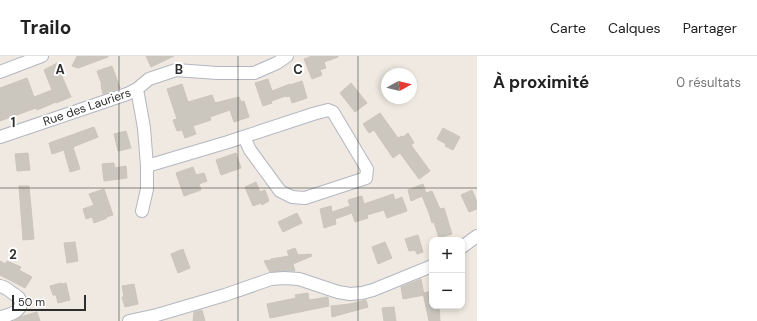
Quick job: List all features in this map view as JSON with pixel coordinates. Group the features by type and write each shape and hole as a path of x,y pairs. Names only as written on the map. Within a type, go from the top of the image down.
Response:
{"street":[{"path":"0,72 42,56"},
{"name":"Rue des Lauriers","path":"0,137 127,94 137,89 149,79 176,70 217,73 254,73 277,63 287,56"},
{"path":"137,89 144,128 147,166 147,189 142,211"},
{"path":"147,166 328,110 333,112 367,169 366,178 305,198 292,197 280,191 250,150 244,137"},
{"path":"465,244 477,236"},
{"path":"129,321 157,315 225,295 271,279 299,279 338,292 350,294 373,290 429,267"},
{"path":"0,286 4,287 18,297 20,308 16,312 0,317"}],"building":[{"path":"77,56 108,57 78,68 72,66"},
{"path":"146,56 174,56 151,67"},
{"path":"312,56 338,57 324,62 326,68 320,70 322,75 312,79 304,59"},
{"path":"57,63 61,63 64,73 61,74 71,97 37,110 36,108 0,121 0,88 27,78 34,97 52,90 44,70"},
{"path":"112,66 120,88 103,94 102,85 97,71"},
{"path":"268,79 272,91 302,81 307,98 292,103 290,96 286,96 271,101 272,103 263,106 255,83"},
{"path":"351,83 367,103 355,112 340,93"},
{"path":"182,84 188,102 212,95 215,103 239,97 241,102 244,101 249,117 234,122 230,110 210,117 211,120 193,126 196,134 185,138 182,130 177,131 173,120 177,119 167,89"},
{"path":"380,113 398,138 403,137 408,133 414,143 411,145 430,171 419,179 400,153 393,158 374,130 369,133 363,124"},
{"path":"94,127 98,137 73,147 80,169 70,172 64,150 52,154 49,143"},
{"path":"443,128 460,137 453,150 445,146 446,144 437,139"},
{"path":"126,131 131,148 118,151 114,134"},
{"path":"28,153 30,170 17,171 15,154"},
{"path":"236,153 241,168 221,175 216,160"},
{"path":"114,163 115,168 126,166 127,178 104,181 102,164"},
{"path":"193,167 196,175 204,173 207,181 199,184 201,190 184,196 176,173"},
{"path":"256,182 260,192 265,190 269,201 262,205 261,203 253,206 245,187"},
{"path":"423,184 426,193 432,191 440,209 444,208 452,234 439,237 434,222 432,223 422,196 411,201 408,190"},
{"path":"19,186 29,186 34,239 23,240"},
{"path":"104,189 113,215 94,223 92,217 86,219 83,209 94,205 89,194"},
{"path":"472,190 477,202 477,209 469,212 461,195"},
{"path":"393,194 395,200 402,197 407,211 387,218 384,210 367,215 368,218 355,222 352,213 335,219 336,224 324,228 320,209 331,206 332,212 350,206 348,200 362,196 364,204"},
{"path":"297,213 302,223 283,232 278,222"},
{"path":"418,235 423,252 417,254 415,250 409,251 405,239"},
{"path":"75,242 78,261 67,263 64,243"},
{"path":"385,242 392,258 378,264 372,247"},
{"path":"295,248 298,255 311,254 312,256 293,264 295,271 270,272 264,261 289,256 287,251"},
{"path":"183,249 190,268 178,273 171,254"},
{"path":"0,261 6,264 7,261 21,267 19,270 32,277 25,288 0,275"},
{"path":"421,279 424,295 403,299 401,287"},
{"path":"66,283 70,300 58,303 56,295 53,295 50,286"},
{"path":"134,284 138,304 125,307 122,297 124,297 122,286"},
{"path":"429,292 429,309 439,309 440,321 429,321 423,293"},
{"path":"308,293 309,300 328,297 329,306 270,318 267,304 296,298 295,295"},
{"path":"366,300 368,307 332,317 331,306 350,304"},
{"path":"394,307 396,321 384,321 382,308"},
{"path":"202,310 205,321 193,321 194,312"},
{"path":"37,312 40,321 14,321 20,317"}]}
